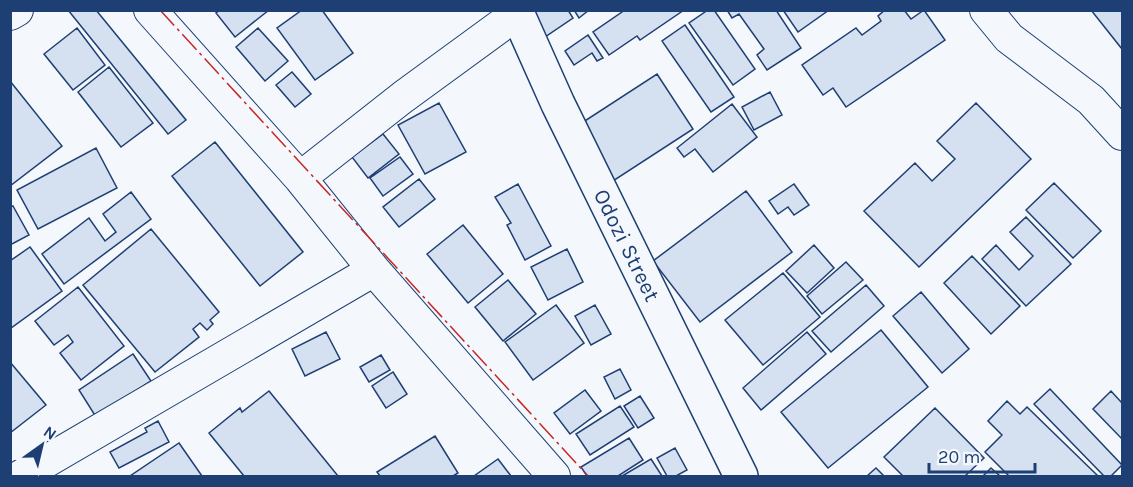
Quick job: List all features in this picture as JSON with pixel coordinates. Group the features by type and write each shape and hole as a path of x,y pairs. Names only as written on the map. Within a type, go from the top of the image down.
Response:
{"main road":[{"name":"Odozi Street","path":"517,12 558,104 741,477"}],"street":[{"path":"10,14 17,10"},
{"path":"150,10 300,178 374,270 554,477"},
{"path":"986,10 1009,38 1091,100 1122,134"},
{"path":"300,178 517,12"},
{"path":"21,477 374,270"}],"building":[{"path":"68,10 96,10 186,120 168,134"},
{"path":"220,10 269,10 235,37 216,13"},
{"path":"302,10 322,10 353,53 315,80 277,28"},
{"path":"531,10 568,10 573,18 539,41"},
{"path":"574,10 589,10 579,18"},
{"path":"625,10 684,10 640,40 637,36 609,55 593,32"},
{"path":"708,10 714,10 755,69 733,85 689,23"},
{"path":"727,10 776,10 801,48 767,70 757,55 764,49 739,14 732,18"},
{"path":"783,10 829,10 798,32"},
{"path":"885,10 904,10 911,19 924,10 945,40 846,107 833,88 823,95 802,65 856,28 862,35 881,21 878,16"},
{"path":"1091,10 1122,10 1122,49"},
{"path":"685,25 734,97 711,112 662,41"},
{"path":"77,28 105,65 73,90 44,54"},
{"path":"258,28 288,61 265,81 236,47"},
{"path":"588,35 603,58 597,61 592,53 574,65 565,51"},
{"path":"109,67 153,123 121,147 78,92"},
{"path":"292,72 311,94 295,107 276,85"},
{"path":"657,74 693,129 613,181 577,126"},
{"path":"10,81 62,146 10,186"},
{"path":"770,92 782,115 754,130 742,107"},
{"path":"439,103 466,152 425,174 398,125"},
{"path":"976,103 1031,159 919,267 864,211 915,163 932,181 955,159 937,141"},
{"path":"732,104 757,137 713,172 695,149 684,157 677,148"},
{"path":"383,134 399,154 368,178 352,157"},
{"path":"215,142 303,252 260,286 172,176"},
{"path":"96,148 117,188 38,229 17,190"},
{"path":"400,157 413,174 383,196 370,178"},
{"path":"419,179 435,199 399,227 383,207"},
{"path":"1054,183 1101,231 1073,258 1026,210"},
{"path":"518,184 551,246 525,260 507,225 511,223 495,197"},
{"path":"794,184 809,205 794,215 788,207 778,214 769,201"},
{"path":"746,191 792,252 700,322 653,261"},
{"path":"131,192 151,219 64,284 42,254 89,218 105,241 116,232 103,214"},
{"path":"13,206 29,235 10,245 10,207"},
{"path":"1026,217 1071,264 1026,306 982,259 996,245 1019,270 1033,256 1010,232"},
{"path":"463,225 503,274 468,303 427,254"},
{"path":"151,229 219,312 210,320 213,324 207,330 200,323 193,329 199,337 155,372 83,285"},
{"path":"814,245 834,268 807,293 786,271"},
{"path":"30,247 62,291 11,328 10,261"},
{"path":"567,249 583,282 548,300 531,267"},
{"path":"972,256 1020,306 991,334 944,283"},
{"path":"846,262 863,280 822,314 807,296"},
{"path":"783,273 820,317 763,365 725,320"},
{"path":"508,280 536,314 503,341 475,307"},
{"path":"866,285 884,306 831,352 812,331"},
{"path":"78,287 124,346 81,380 60,353 73,342 68,335 54,345 35,321"},
{"path":"921,292 969,349 942,373 893,316"},
{"path":"556,305 584,343 533,380 505,342"},
{"path":"595,305 611,334 591,345 575,316"},
{"path":"881,330 928,387 828,468 781,412"},
{"path":"326,332 340,359 305,376 292,349"},
{"path":"807,332 826,354 761,410 743,388"},
{"path":"133,354 151,381 96,417 79,390"},
{"path":"381,355 390,370 369,382 360,367"},
{"path":"10,362 46,405 10,433"},
{"path":"620,369 631,390 615,399 604,377"},
{"path":"393,372 407,394 386,408 372,386"},
{"path":"1050,389 1122,465 1111,476 1104,476 1034,404"},
{"path":"585,390 601,411 570,434 554,413"},
{"path":"269,391 338,476 244,476 209,433 240,408 242,412"},
{"path":"1111,391 1122,403 1122,439 1093,409"},
{"path":"640,396 654,418 638,428 624,406"},
{"path":"1007,401 1020,414 1027,407 1098,476 1009,476 985,452 1002,435 988,421"},
{"path":"620,406 634,427 590,455 576,434"},
{"path":"935,408 984,458 965,476 903,476 884,457"},
{"path":"158,421 169,442 119,468 110,452 147,432 145,428"},
{"path":"435,436 458,473 453,476 380,476 377,472"},
{"path":"629,438 643,460 618,476 587,476 581,467"},
{"path":"179,443 202,476 130,476"},
{"path":"675,448 687,470 676,476 667,476 657,458"},
{"path":"498,459 511,476 474,476"},
{"path":"651,459 662,476 622,476"},
{"path":"876,468 884,476 867,476"},
{"path":"991,468 1000,476 983,476"}],"power":[{"path":"160,10 588,476"}]}
